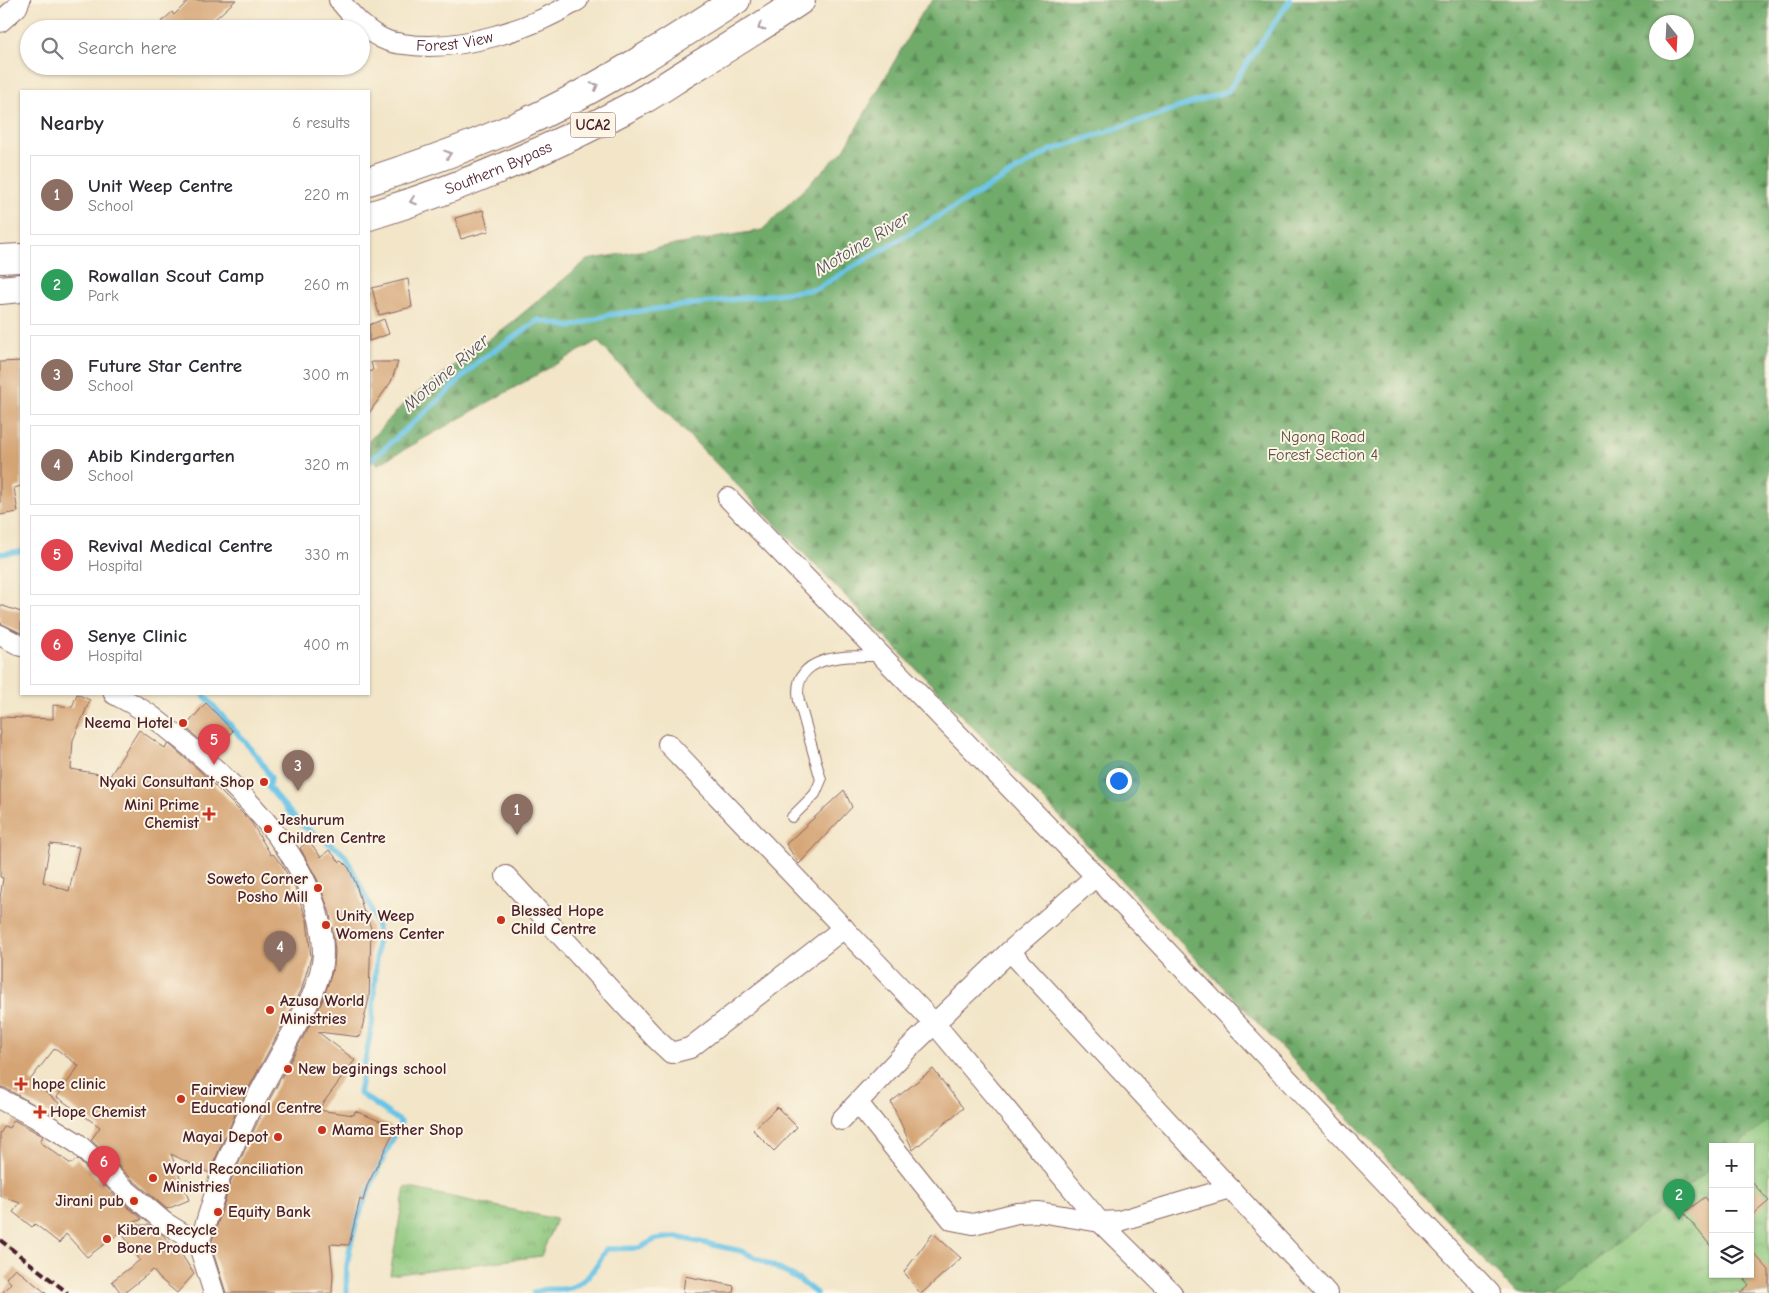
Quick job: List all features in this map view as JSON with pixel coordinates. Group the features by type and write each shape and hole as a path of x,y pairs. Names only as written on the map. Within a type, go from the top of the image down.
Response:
{"highway":[{"name":"Southern Bypass","path":"370,181 477,144 544,113 614,75 736,0"},
{"name":"Southern Bypass","path":"370,216 487,174 572,136 642,100 732,46 801,0"},
{"path":"0,259 20,258"},
{"path":"0,290 20,288"}],"street":[{"path":"0,22 18,7 20,0"},
{"name":"Forest View","path":"339,0 356,20"},
{"name":"Forest View","path":"370,31 389,42 418,46 462,44 536,23 558,13 578,0"},
{"path":"728,498 1096,876 1490,1293"},
{"path":"0,635 20,645"},
{"path":"116,695 152,716 220,774 249,803 275,833 294,861 314,903 320,928 323,952 320,976 312,996 248,1114 221,1174 198,1244"},
{"path":"668,744 935,1024 1100,1222 1172,1293"},
{"path":"506,876 671,1053 690,1048 844,928"},
{"path":"841,1120 908,1049 1010,951 1096,876"},
{"path":"1010,951 1327,1293"},
{"path":"0,1099 33,1116 77,1143 124,1188 164,1222 198,1244 214,1293"},
{"path":"858,1104 952,1220 973,1224 1017,1213 1039,1212 1100,1222 1119,1221 1230,1188"}],"lane":[{"path":"792,817 814,794 821,780 798,696 797,691 800,680 814,664 826,659 842,656 881,656"}],"green space":[{"name":"Ngong Road Forest Section 4","path":"933,0 1769,0 1769,1293 1516,1293 1073,830 597,341 377,465 370,457 370,440 405,402 511,323 587,260 762,230 844,150 923,11"},
{"path":"1769,1120 1769,1293 1556,1293 1709,1169 1709,1278 1754,1278 1754,1143 1741,1143"},
{"path":"405,1187 556,1219 541,1256 390,1275"}],"building":[{"path":"189,0 236,0 214,20 164,20 172,12 174,15"},
{"path":"483,210 489,231 461,239 455,218"},
{"path":"408,279 412,307 379,315 372,288"},
{"path":"384,319 389,334 370,341 370,325"},
{"path":"20,361 20,486 14,488 18,512 0,515 0,362"},
{"path":"371,362 398,362 391,382 370,412 370,372 373,370"},
{"path":"0,605 20,612 20,633 0,623"},
{"path":"77,695 90,700 73,740 71,769 110,776 139,730 165,748 169,744 201,772 251,822 271,855 273,854 282,865 295,888 307,920 311,957 301,991 238,1108 209,1173 171,1154 189,1200 167,1209 91,1140 100,1127 57,1097 79,1066 55,1048 30,1080 59,1103 53,1115 0,1087 0,898 3,878 0,877 0,717 53,719 53,705 72,707","holes":["50,844 79,847 69,891 43,882"]},
{"path":"206,703 233,731 213,751 185,727"},
{"path":"844,790 852,807 799,864 786,844"},
{"path":"309,841 321,857 329,850 340,862 342,861 349,868 371,928 369,998 360,1037 318,1032 355,1060 318,1110 354,1115 355,1111 390,1125 390,1127 395,1129 367,1186 363,1201 360,1199 349,1245 330,1244 333,1275 332,1293 226,1293 212,1249 212,1241 232,1178 259,1119 322,1002 334,966 335,951 330,913 317,879 300,848"},
{"path":"933,1069 963,1108 913,1150 891,1102"},
{"path":"777,1107 797,1127 774,1151 753,1130"},
{"path":"14,1120 43,1136 40,1142 71,1164 77,1159 142,1219 128,1225 149,1225 164,1236 175,1251 178,1249 194,1274 177,1293 159,1278 153,1270 124,1293 121,1293 112,1281 140,1260 121,1232 87,1257 66,1234 59,1243 35,1224 32,1227 13,1212 20,1203 0,1196 0,1133 5,1126 9,1128"},
{"path":"1754,1184 1769,1201 1754,1214"},
{"path":"1705,1197 1709,1202 1709,1244 1684,1213"},
{"path":"933,1233 961,1258 920,1293 904,1272"},
{"path":"1754,1253 1769,1270 1769,1293 1740,1293 1749,1285 1743,1278 1754,1278"},
{"path":"15,1268 46,1293 2,1293 11,1283 6,1278"},
{"path":"685,1276 734,1286 733,1293 683,1293"}],"waterway":[{"name":"Motoine River","path":"370,461 439,400 479,361 539,320 571,327 608,315 816,289 1049,151 1228,91 1290,0"},
{"name":"Motoine River","path":"0,554 20,551"},
{"path":"204,695 258,757 271,778 268,787 300,824 339,850 346,857 370,906 378,930 372,1025 359,1093 401,1122 372,1183 355,1227 347,1271 347,1293"},
{"path":"534,1293 545,1289 565,1289 579,1284 590,1274 606,1249 639,1248 656,1239 676,1237 741,1251 799,1280 816,1293"}],"railway":[{"path":"0,1240 68,1293"}],"place":[{"name":"Neema Hotel","path":"183,723"},
{"name":"Revival Medical Centre","path":"214,765"},
{"name":"Nyaki Consultant Shop","path":"264,782"},
{"name":"Future Star Centre","path":"298,791"},
{"name":"Mini Prime Chemist","path":"209,814"},
{"name":"Jeshurum Children Centre","path":"268,829"},
{"name":"Unit Weep Centre","path":"517,835"},
{"name":"Soweto Corner Posho Mill","path":"318,888"},
{"name":"Blessed Hope Child Centre","path":"501,920"},
{"name":"Unity Weep Womens Center","path":"326,925"},
{"name":"Abib Kindergarten","path":"280,972"},
{"name":"Azusa World Ministries","path":"270,1010"},
{"name":"New beginings school","path":"288,1069"},
{"name":"hope clinic","path":"21,1084"},
{"name":"Fairview Educational Centre","path":"181,1099"},
{"name":"Hope Chemist","path":"40,1112"},
{"name":"Mama Esther Shop","path":"322,1130"},
{"name":"Mayai Depot","path":"278,1137"},
{"name":"World Reconciliation Ministries","path":"153,1178"},
{"name":"Senye Clinic","path":"104,1187"},
{"name":"Jirani pub","path":"134,1201"},
{"name":"Equity Bank","path":"218,1212"},
{"name":"Rowallan Scout Camp","path":"1679,1220"},
{"name":"Kibera Recycle Bone Products","path":"107,1239"}]}
